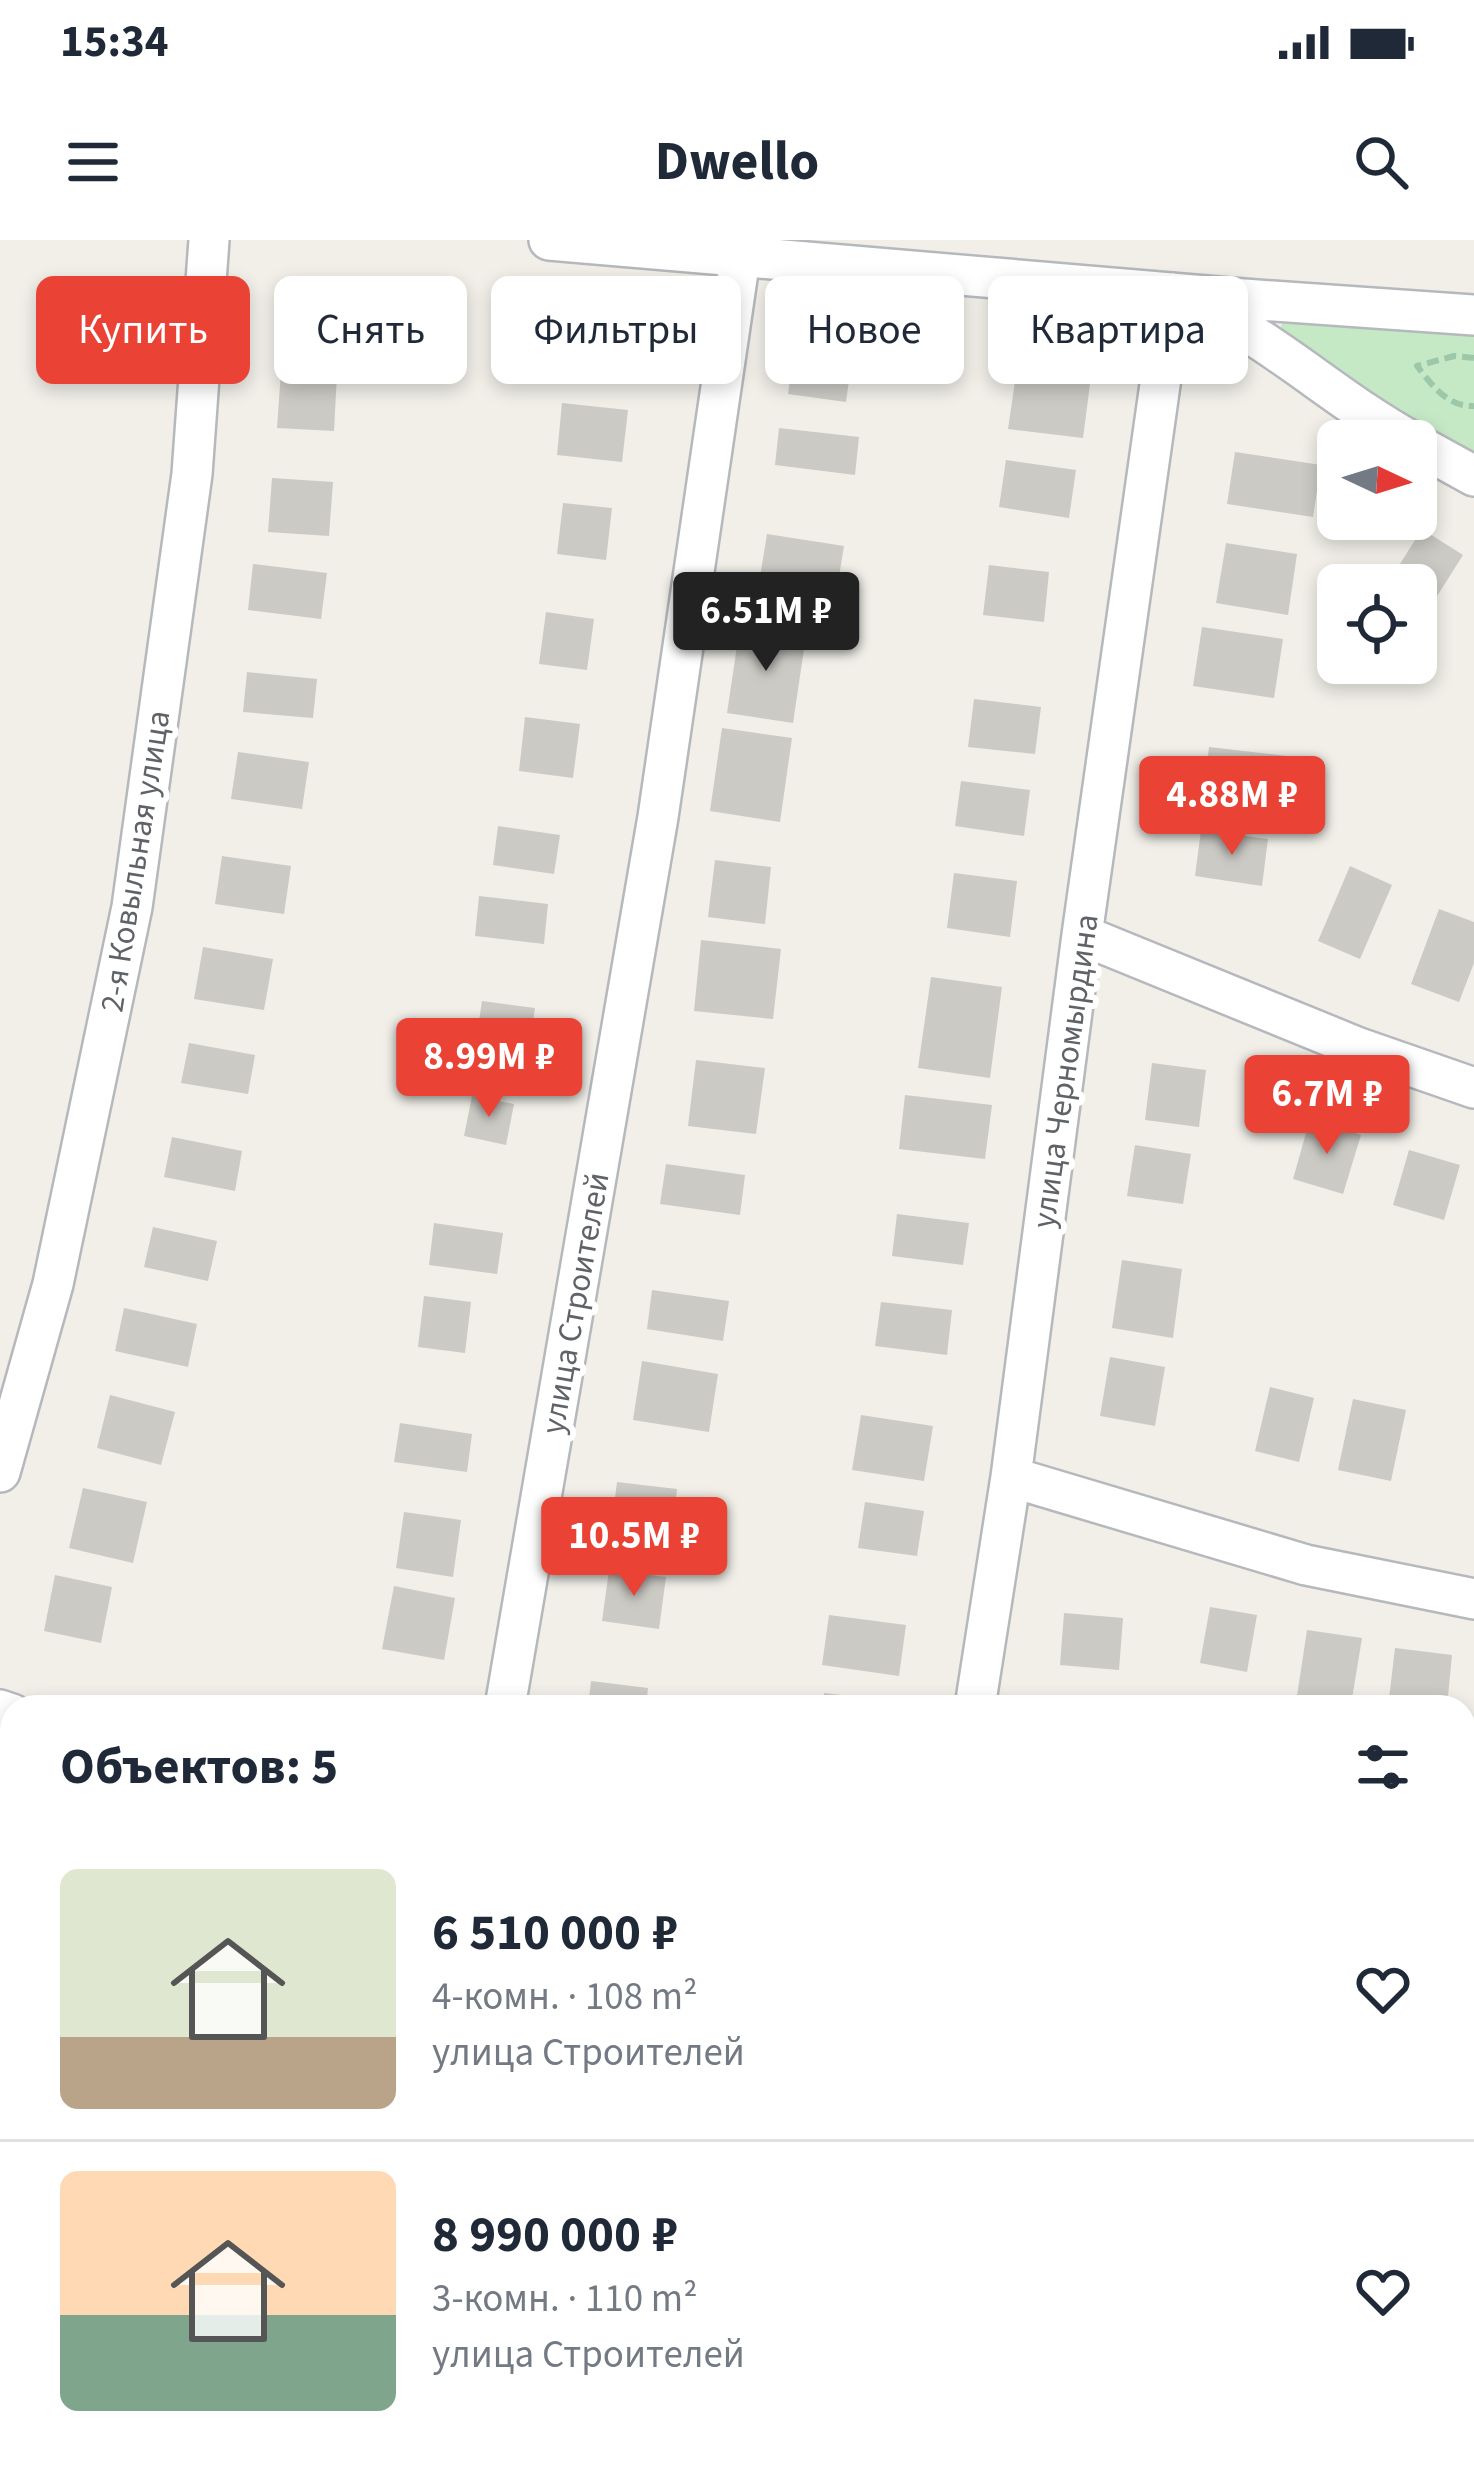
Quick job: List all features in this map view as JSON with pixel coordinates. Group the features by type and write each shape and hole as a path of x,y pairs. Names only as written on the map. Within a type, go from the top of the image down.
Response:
{"street":[{"name":"2-я Ковыльная улица","path":"0,1472 52,1284 132,908 193,474 209,240"},
{"path":"549,240 988,278"},
{"name":"улица Строителей","path":"507,1695 658,817 740,258"},
{"path":"1248,298 1474,315"},
{"path":"1248,332 1373,420"},
{"name":"улица Черномырдина","path":"977,1695 1160,384"},
{"path":"1437,455 1474,476"},
{"path":"1082,935 1359,1048 1474,1088"},
{"path":"1010,1477 1306,1565 1474,1599"}],"path":[{"path":"1474,358 1454,356 1417,366 1439,394 1462,406 1474,406"}],"green space":[{"path":"1294,314 1474,326 1474,458 1437,435 1437,420 1413,420 1284,339 1281,325"}],"building":[{"path":"280,384 336,384 334,431 277,428"},
{"path":"789,384 848,384 846,402 788,394"},
{"path":"1015,384 1090,384 1083,438 1008,429"},
{"path":"562,403 628,410 622,462 557,455"},
{"path":"779,428 859,437 855,475 775,465"},
{"path":"1235,452 1317,464 1313,517 1227,504"},
{"path":"1006,460 1076,470 1069,518 999,507"},
{"path":"272,478 333,482 329,536 268,532"},
{"path":"563,503 612,508 606,560 557,554"},
{"path":"767,534 844,546 837,589 760,577"},
{"path":"1437,539 1463,555 1437,596 1437,564 1400,564 1415,540"},
{"path":"1226,543 1297,554 1288,615 1216,603"},
{"path":"253,564 327,573 321,619 248,610"},
{"path":"989,565 1049,572 1044,622 983,615"},
{"path":"546,612 594,619 587,670 539,664"},
{"path":"740,626 806,636 793,723 727,713"},
{"path":"1202,627 1283,639 1274,698 1193,686"},
{"path":"247,672 317,679 313,718 243,712"},
{"path":"974,699 1041,707 1035,754 968,747"},
{"path":"525,717 580,724 573,778 519,771"},
{"path":"722,728 792,738 780,822 710,811"},
{"path":"1209,747 1287,756 1281,807 1203,797"},
{"path":"238,752 309,762 302,809 231,799"},
{"path":"961,781 1030,790 1024,836 955,826"},
{"path":"498,826 560,835 554,874 493,865"},
{"path":"1201,830 1268,839 1262,886 1195,876"},
{"path":"222,856 291,866 284,914 215,904"},
{"path":"715,860 771,867 765,924 708,917"},
{"path":"1350,866 1392,885 1360,959 1318,941"},
{"path":"954,873 1017,881 1010,937 947,928"},
{"path":"479,896 548,904 544,944 475,936"},
{"path":"1439,909 1474,922 1474,963 1459,1002 1411,984"},
{"path":"701,940 781,949 773,1019 694,1011"},
{"path":"203,947 273,959 264,1010 194,999"},
{"path":"931,977 1002,987 990,1078 918,1068"},
{"path":"482,1001 535,1008 528,1055 475,1048"},
{"path":"189,1043 255,1055 248,1094 181,1083"},
{"path":"696,1060 765,1068 756,1134 688,1126"},
{"path":"1152,1063 1206,1070 1199,1127 1145,1120"},
{"path":"905,1095 992,1105 985,1159 899,1149"},
{"path":"472,1096 514,1104 506,1145 464,1136"},
{"path":"1310,1119 1361,1135 1343,1194 1293,1179"},
{"path":"172,1137 242,1151 235,1191 164,1177"},
{"path":"1135,1145 1191,1154 1183,1204 1127,1196"},
{"path":"1409,1150 1460,1165 1444,1220 1393,1205"},
{"path":"666,1164 745,1175 740,1215 660,1204"},
{"path":"897,1214 969,1223 963,1265 892,1256"},
{"path":"434,1223 503,1233 497,1274 429,1265"},
{"path":"153,1227 217,1241 208,1281 144,1267"},
{"path":"1122,1260 1182,1269 1173,1338 1112,1328"},
{"path":"652,1290 729,1301 723,1341 647,1329"},
{"path":"424,1296 471,1302 465,1353 418,1347"},
{"path":"881,1302 952,1310 947,1355 875,1346"},
{"path":"124,1308 197,1324 188,1367 115,1351"},
{"path":"1110,1357 1165,1367 1155,1426 1100,1416"},
{"path":"642,1361 718,1374 709,1432 633,1420"},
{"path":"1270,1387 1314,1398 1299,1462 1255,1451"},
{"path":"110,1395 175,1412 161,1465 97,1448"},
{"path":"1353,1399 1406,1410 1391,1481 1338,1470"},
{"path":"861,1415 933,1426 924,1481 852,1470"},
{"path":"400,1423 472,1434 467,1472 394,1462"},
{"path":"617,1482 677,1489 671,1546 610,1538"},
{"path":"83,1488 147,1502 133,1563 69,1548"},
{"path":"865,1502 924,1511 917,1556 858,1548"},
{"path":"404,1512 461,1520 453,1577 396,1568"},
{"path":"609,1570 666,1577 659,1629 602,1621"},
{"path":"55,1575 112,1587 101,1643 44,1631"},
{"path":"394,1586 455,1598 444,1660 382,1649"},
{"path":"1210,1607 1257,1615 1247,1672 1200,1663"},
{"path":"1064,1613 1123,1618 1119,1670 1060,1665"},
{"path":"829,1615 906,1625 899,1676 822,1665"},
{"path":"1307,1630 1362,1638 1353,1695 1297,1695"},
{"path":"1395,1648 1452,1655 1448,1695 1389,1695"},
{"path":"591,1681 648,1688 647,1695 589,1695"}]}
